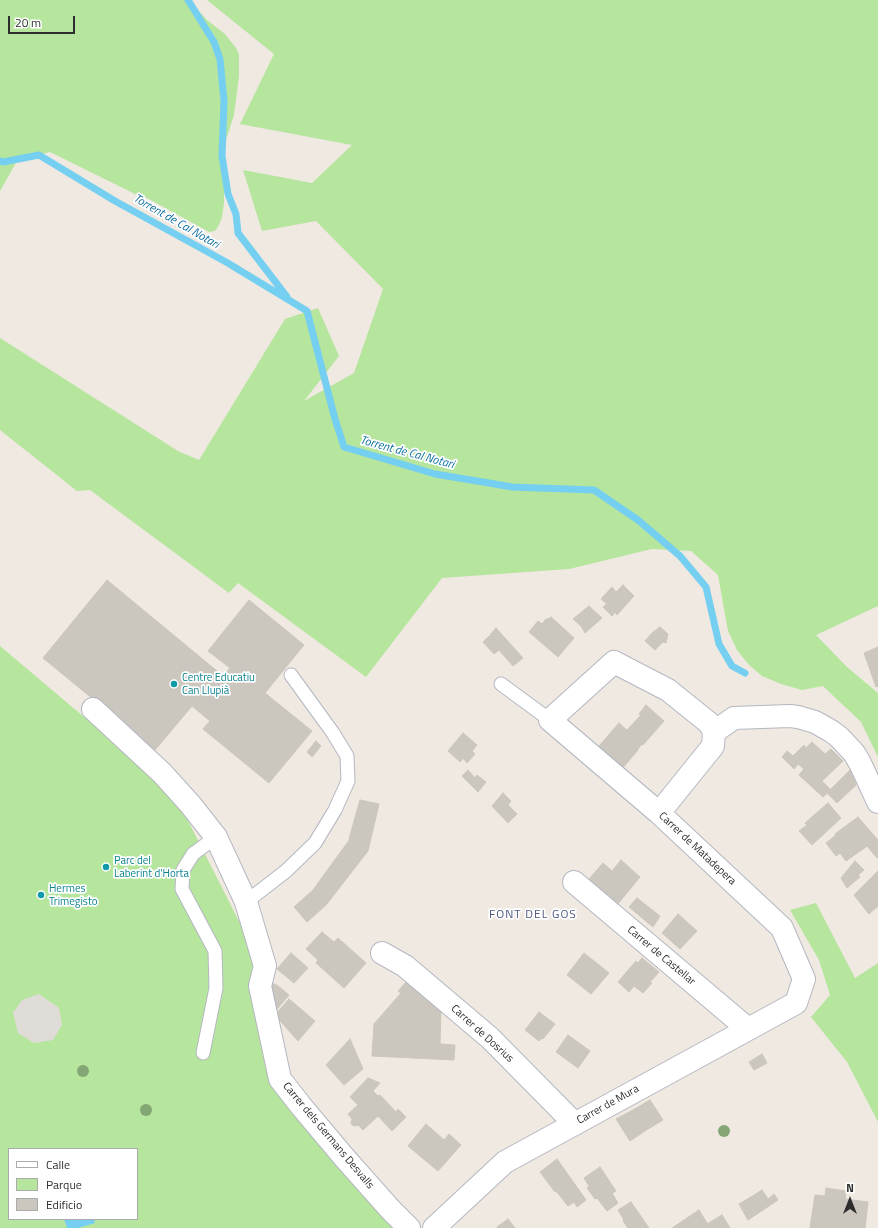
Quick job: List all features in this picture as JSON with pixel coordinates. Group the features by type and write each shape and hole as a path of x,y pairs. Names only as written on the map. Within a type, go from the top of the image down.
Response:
{"street":[{"path":"550,720 614,662 668,690 709,722 714,732 712,746 659,813"},
{"name":"Carrer dels Germans Desvalls","path":"93,709 162,773 190,804 216,838 246,902 265,966 260,986 280,1079 334,1145 390,1209 409,1228"},
{"path":"714,732 734,718 798,716 815,722 839,737 854,753 878,802"},
{"name":"Carrer de Matadepera","path":"550,720 659,813 782,928 804,979 796,1003"},
{"name":"Carrer de Castellar","path":"574,882 748,1029"},
{"name":"Carrer de Dosrius","path":"382,953 405,966 490,1038 575,1124"},
{"name":"Carrer de Mura","path":"434,1228 505,1162 796,1003"}],"lane":[{"path":"246,902 286,871 315,843 335,810 348,781 347,756 333,733 291,675"},
{"path":"501,684 550,720"},
{"path":"203,1053 216,988 215,950 182,889 182,882 183,870 193,854 216,838"}],"green space":[{"path":"0,0 189,0 207,20 225,34 239,54 239,76 234,115 225,143 224,203 222,217 215,231 209,232 147,198 135,194 50,152 17,161 0,191"},
{"path":"207,0 878,0 878,606 816,635 847,667 878,693 878,757 861,722 823,686 802,690 781,684 762,676 749,665 737,650 728,631 718,575 691,551 652,549 569,569 442,578 366,677 238,583 229,593 90,490 77,491 0,430 0,338 178,451 199,460 285,319 318,308 339,356 304,401 354,373 383,289 316,221 262,231 243,170 312,183 352,145 240,124 274,54"},
{"name":"Parc del Laberint d'Horta","path":"0,646 174,793 249,941 257,974 273,1079 359,1192 398,1228 0,1228"},
{"path":"816,903 855,978 878,963 878,1122 847,1062 811,1017 830,995 819,960 790,910"}],"shaded area":[{"path":"39,994 59,1008 62,1025 53,1040 34,1043 18,1033 13,1013 22,1000"}],"water":[{"path":"64,1220 94,1220 95,1223 78,1228 67,1228"}],"building":[{"name":"Centre Educatiu Can Llupià","path":"107,580 223,676 230,668 208,651 249,600 304,645 265,693 312,731 269,783 203,729 210,721 192,706 155,750 43,658"},
{"path":"623,585 634,596 617,615 615,612 612,616 603,607 607,604 601,599 612,587 616,592"},
{"path":"589,606 602,618 585,633 581,626 573,619"},
{"path":"551,617 574,638 558,657 529,632 538,621 542,624 545,620"},
{"path":"660,627 668,634 666,643 663,642 655,650 645,641"},
{"path":"496,628 523,658 513,666 499,650 494,654 483,642 491,636 490,635"},
{"path":"878,647 878,686 876,687 864,653"},
{"path":"646,705 664,721 643,745 627,730 641,715 639,714"},
{"path":"619,723 642,744 621,770 593,753"},
{"path":"463,733 477,745 472,751 475,754 467,763 463,758 460,762 448,751"},
{"path":"316,741 321,746 312,757 307,752"},
{"path":"812,742 825,754 831,749 843,761 822,781 831,790 823,797 799,775 804,769 798,764 794,769 782,757 787,751 793,756 804,745 806,748"},
{"path":"468,770 475,778 477,775 486,782 478,792 462,776"},
{"path":"850,770 856,785 837,803 827,793"},
{"path":"503,793 511,801 508,805 517,814 508,823 492,806"},
{"path":"360,800 379,804 368,851 326,905 307,922 294,907 313,890 350,839"},
{"path":"828,803 841,818 812,845 799,831 807,825 805,823"},
{"path":"858,817 877,839 846,861 840,853 836,856 826,843 836,835 835,834"},
{"path":"877,839 878,857 877,858 867,846"},
{"path":"621,860 640,877 617,905 583,886 603,863 612,871"},
{"path":"855,861 864,870 858,875 860,877 847,888 841,878"},
{"path":"878,871 878,906 869,914 854,895"},
{"path":"637,898 660,916 653,927 629,907"},
{"path":"678,914 697,931 680,949 662,933"},
{"path":"322,932 334,942 338,938 366,963 344,988 316,963 318,960 306,949"},
{"path":"291,953 308,968 294,983 277,969"},
{"path":"584,953 609,973 591,994 567,975"},
{"path":"642,958 659,972 643,993 634,986 629,992 618,982 636,961 638,963"},
{"path":"407,981 441,1010 440,1044 455,1045 454,1060 372,1056 374,1024 401,993 398,991"},
{"path":"270,982 278,986 289,995 272,1015"},
{"path":"289,999 315,1021 298,1041 275,1015"},
{"path":"539,1012 555,1024 543,1039 542,1038 539,1041 525,1030"},
{"path":"568,1035 590,1051 578,1068 556,1052"},
{"path":"350,1039 363,1069 344,1085 326,1065"},
{"path":"762,1054 767,1063 754,1070 749,1062"},
{"path":"368,1078 380,1083 373,1091 378,1096 380,1095 396,1112 398,1109 406,1117 392,1131 378,1116 363,1130 358,1125 354,1126 351,1124 352,1119 348,1114 358,1105 350,1097"},
{"path":"650,1100 663,1120 648,1129 635,1109"},
{"path":"635,1109 648,1129 630,1141 616,1119"},
{"path":"426,1124 444,1140 449,1134 461,1145 438,1171 408,1146"},
{"path":"557,1159 586,1200 577,1207 574,1202 568,1206 540,1172"},
{"path":"600,1167 616,1191 612,1193 618,1203 607,1211 587,1188 589,1186 584,1178"},
{"path":"826,1188 846,1191 845,1199 868,1202 865,1228 810,1228 815,1195 825,1196"},
{"path":"762,1190 768,1199 774,1194 778,1200 760,1212 751,1197"},
{"path":"751,1197 760,1212 748,1220 739,1204"},
{"path":"631,1202 649,1228 628,1228 623,1221 624,1220 618,1210"},
{"path":"699,1210 710,1228 672,1228"},
{"path":"722,1215 730,1228 710,1228 707,1224"},
{"path":"508,1219 515,1228 497,1228 497,1227"}],"waterway":[{"path":"188,0 214,42 220,59 224,101 222,156 228,194 236,214 238,233 287,297"},
{"name":"Torrent de Cal Notari","path":"0,161 3,162 39,155 115,201 226,262 307,311 335,419 344,447 435,474 512,487 594,490 638,520 680,556 706,587 719,644 732,666 745,673"}],"place":[{"name":"Centre Educatiu Can Llupià","path":"174,684"},
{"name":"Parc del Laberint d'Horta","path":"106,867"},
{"name":"Hermes Trimegisto","path":"41,895"}],"district":[{"name":"FONT DEL GOS","path":"533,915"}]}
